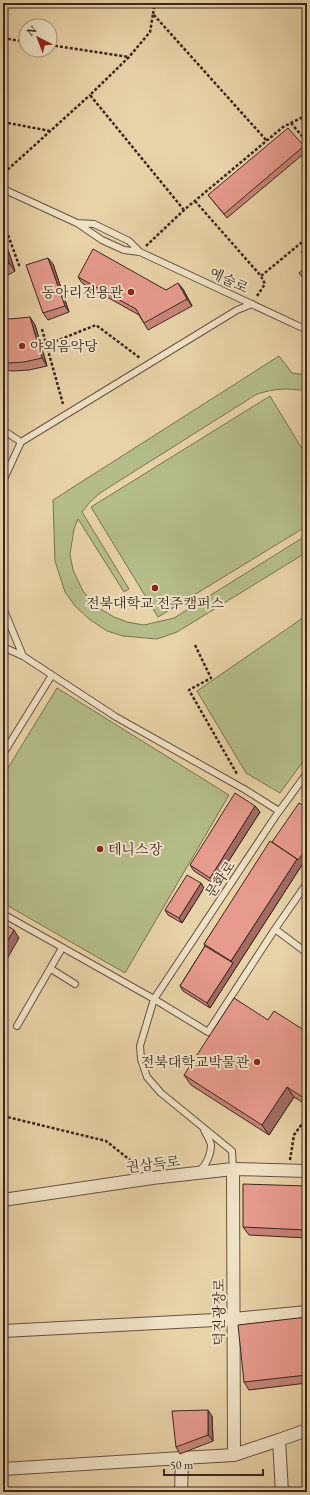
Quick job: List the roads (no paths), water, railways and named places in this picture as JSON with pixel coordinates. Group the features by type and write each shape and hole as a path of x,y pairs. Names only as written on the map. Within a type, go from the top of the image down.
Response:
{"street":[{"name":"권삼득로","path":"3,1200 152,1178 233,1169 307,1172"},
{"name":"덕진광장로","path":"233,1169 234,1455"},
{"path":"3,1331 234,1319 307,1312"},
{"path":"3,1469 234,1455 307,1430"},
{"path":"279,1440 282,1492"},
{"path":"181,1492 182,1458"}],"lane":[{"name":"예술로","path":"3,189 77,223 102,240 124,250 140,252 307,330"},
{"name":"예술로","path":"77,223 94,224 129,241 140,252"},
{"path":"3,481 21,442 237,310 252,304"},
{"path":"3,430 21,442"},
{"path":"3,608 23,656"},
{"path":"3,647 23,656 116,717 280,811"},
{"path":"3,754 52,675"},
{"name":"문화로","path":"233,1169 232,1151 161,1094 147,1077 141,1059 140,1046 154,999 307,773"},
{"path":"3,914 154,999 208,1032 307,882"},
{"path":"275,930 307,953"},
{"path":"17,1026 62,948"},
{"path":"51,969 75,984"},
{"path":"189,1175 202,1169 210,1155 211,1144 204,1128"}],"place":[{"name":"동아리전용관","path":"131,292"},
{"name":"야외음악당","path":"22,346"},
{"name":"전북대학교 전주캠퍼스","path":"155,588"},
{"name":"테니스장","path":"100,849"},
{"name":"전북대학교박물관","path":"257,1062"}]}
